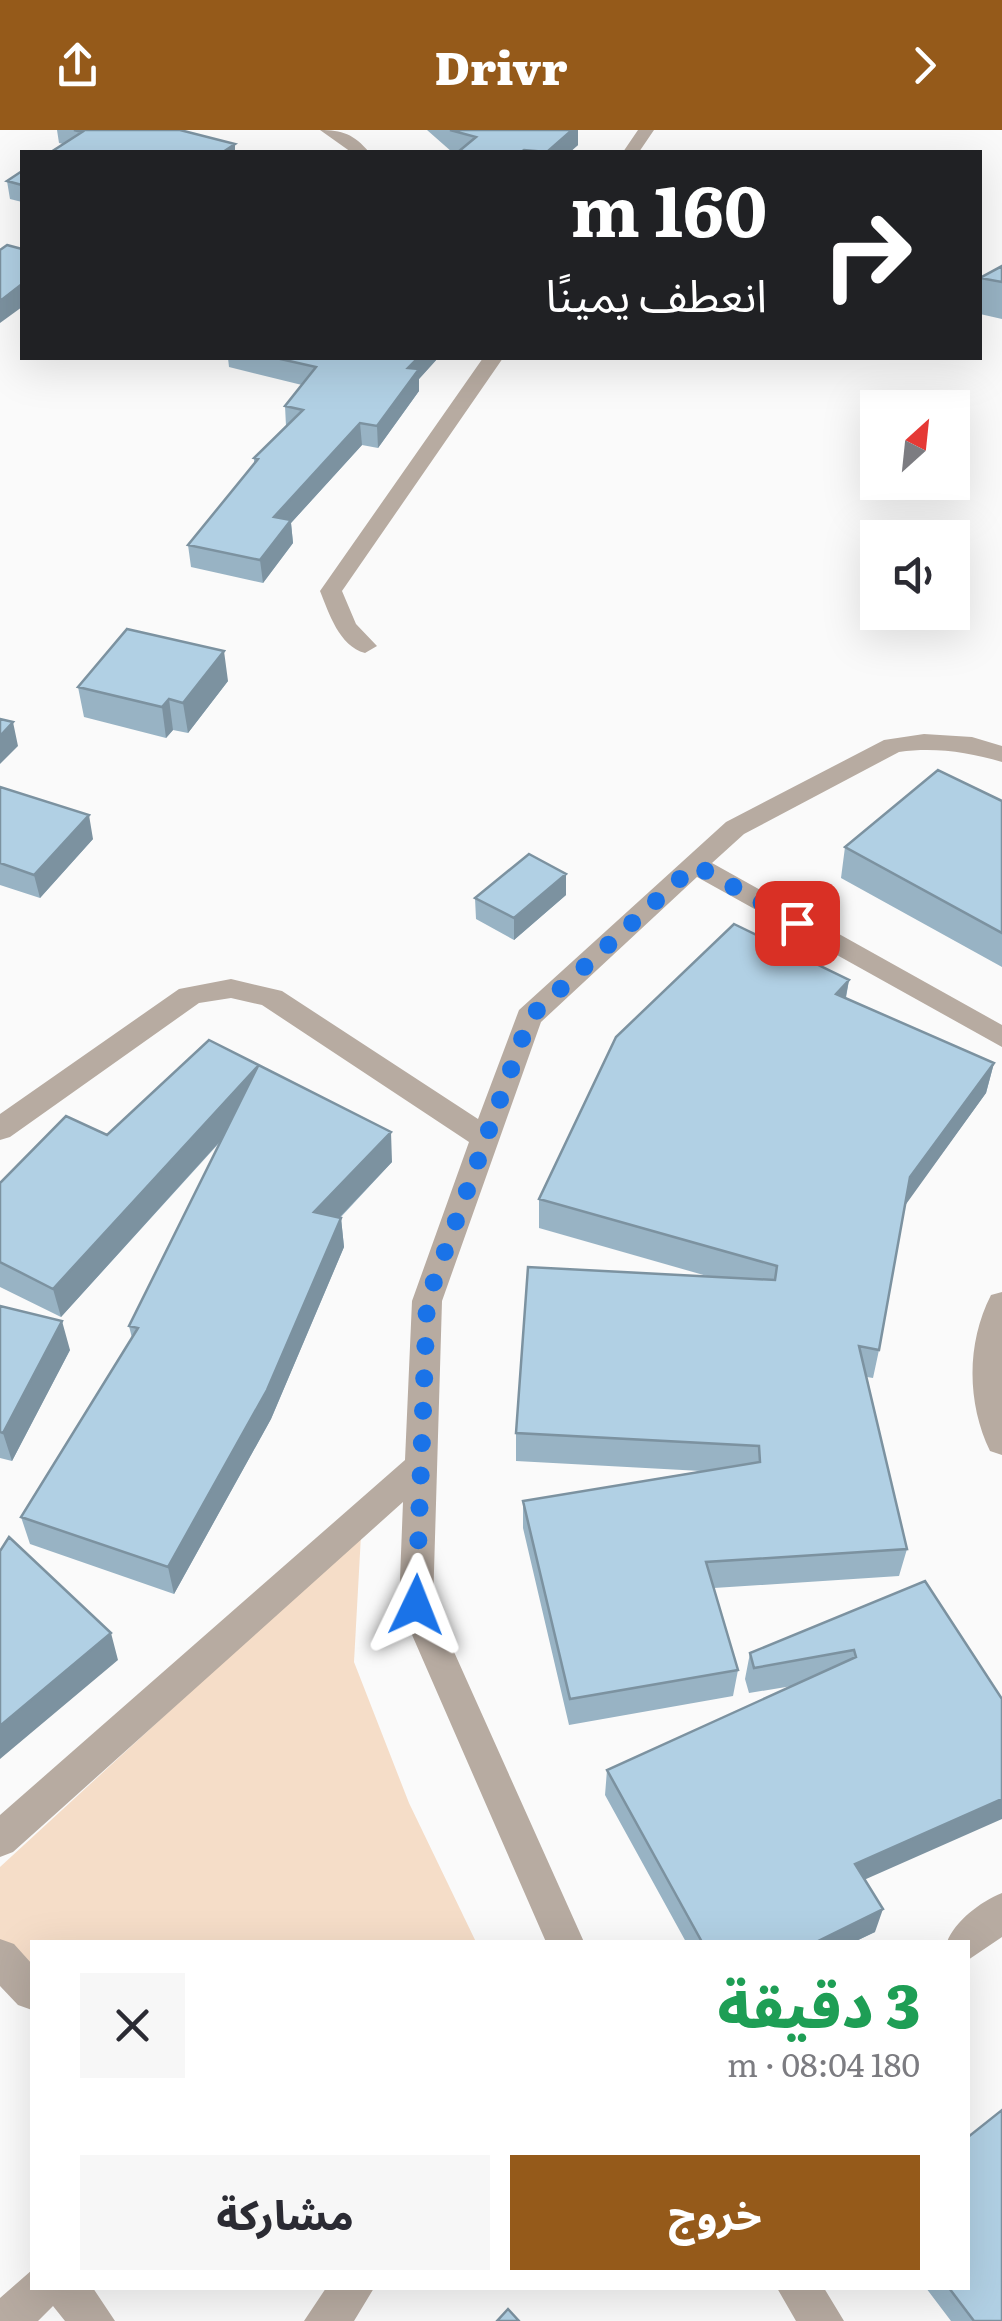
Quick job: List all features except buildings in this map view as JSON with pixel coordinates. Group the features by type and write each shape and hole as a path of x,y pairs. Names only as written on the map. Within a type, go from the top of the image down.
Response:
{"street":[{"path":"328,130 358,150"},
{"path":"365,646 346,626 330,591 491,360"},
{"path":"564,1940 416,1605 427,1301 530,1017 735,828 893,745 940,742 1002,754"},
{"path":"695,865 1002,1038"},
{"path":"0,1129 190,996 213,987 242,987 272,998 486,1139"},
{"path":"1002,1304 988,1349 993,1428 1002,1442"},
{"path":"0,1839 420,1467"},
{"path":"968,1940 1002,1912"},
{"path":"0,1958 30,1990"},
{"path":"7,2321 38,2290"},
{"path":"68,2290 93,2321"},
{"path":"799,2290 822,2321"}],"shaded area":[{"path":"361,1535 354,1662 409,1803 475,1940 30,1940 30,1990 0,1957 0,1867"}],"route":[{"path":"416,1605 427,1301 530,1017 695,865 797,923"}]}
